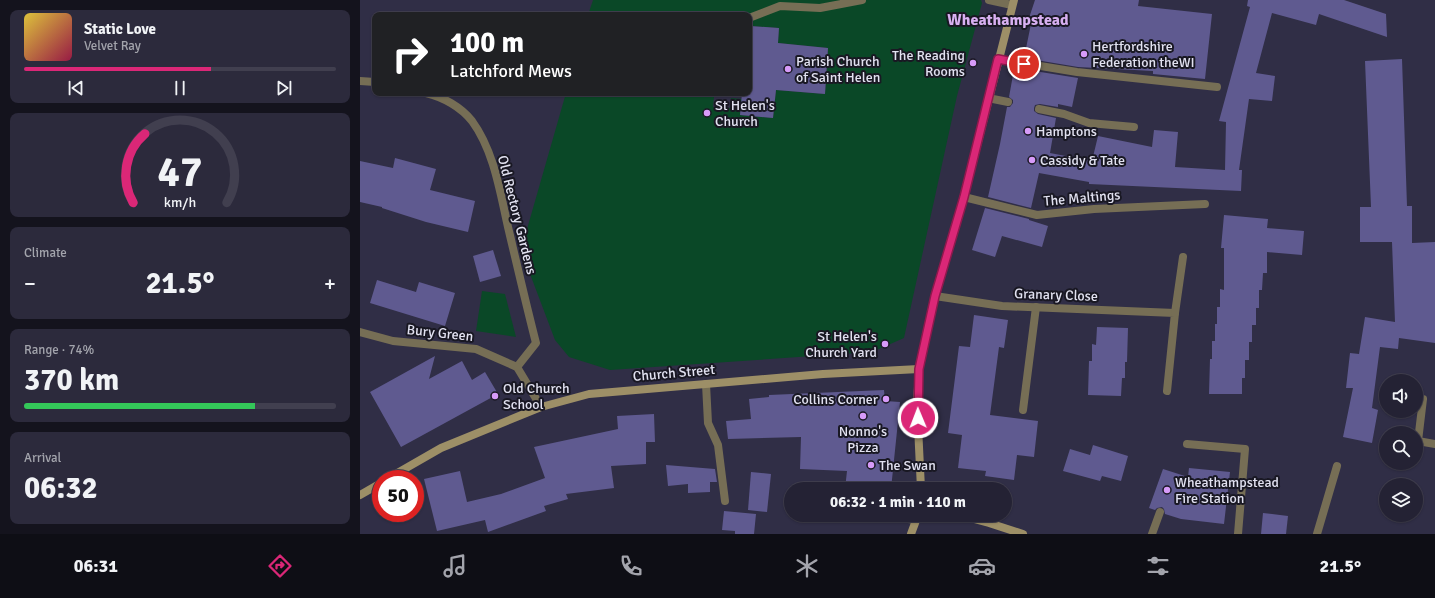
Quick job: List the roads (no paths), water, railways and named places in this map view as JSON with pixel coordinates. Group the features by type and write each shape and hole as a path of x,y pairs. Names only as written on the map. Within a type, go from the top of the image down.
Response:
{"street":[{"path":"752,17 780,6 820,8 862,0"},
{"path":"921,482 917,405 919,369 935,296 964,197 1013,2 989,0"},
{"path":"998,59 1077,72 1217,87"},
{"path":"360,81 372,82"},
{"name":"Old Rectory Gardens","path":"436,96 458,109 471,121 484,142 496,173 536,342 517,367"},
{"path":"988,98 1008,102"},
{"path":"1039,109 1064,114 1089,123 1134,127"},
{"name":"The Maltings","path":"964,197 1037,215 1094,209 1206,204"},
{"path":"1167,392 1182,257"},
{"name":"Granary Close","path":"935,296 1002,306 1176,312"},
{"path":"1023,410 1036,307"},
{"name":"Bury Green","path":"360,332 393,341 476,349 517,367"},
{"path":"517,367 541,407"},
{"name":"Church Street","path":"403,470 441,448 541,407 589,394 823,374 919,369"},
{"path":"706,384 708,423 718,445 725,501"},
{"path":"1421,418 1418,441 1435,444"},
{"path":"1187,444 1245,450 1238,534"},
{"path":"1317,534 1337,466"},
{"path":"362,492 372,487"},
{"path":"1152,534 1160,512"},
{"path":"911,534 916,522"},
{"path":"985,522 1023,534"}],"place":[{"name":"Hertfordshire Federation theWI","path":"1084,54"},
{"name":"The Reading Rooms","path":"973,63"},
{"name":"Parish Church of Saint Helen","path":"788,69"},
{"name":"St Helen's Church","path":"707,113"},
{"name":"Hamptons","path":"1028,131"},
{"name":"Cassidy & Tate","path":"1032,160"},
{"name":"St Helen's Church Yard","path":"885,344"},
{"name":"Old Church School","path":"495,396"},
{"name":"Collins Corner","path":"886,399"},
{"name":"Nonno's Pizza","path":"863,416"},
{"name":"The Swan","path":"871,465"},
{"name":"Wheathampstead Fire Station","path":"1167,490"}],"district":[{"name":"Wheathampstead","path":"1008,20"}]}
